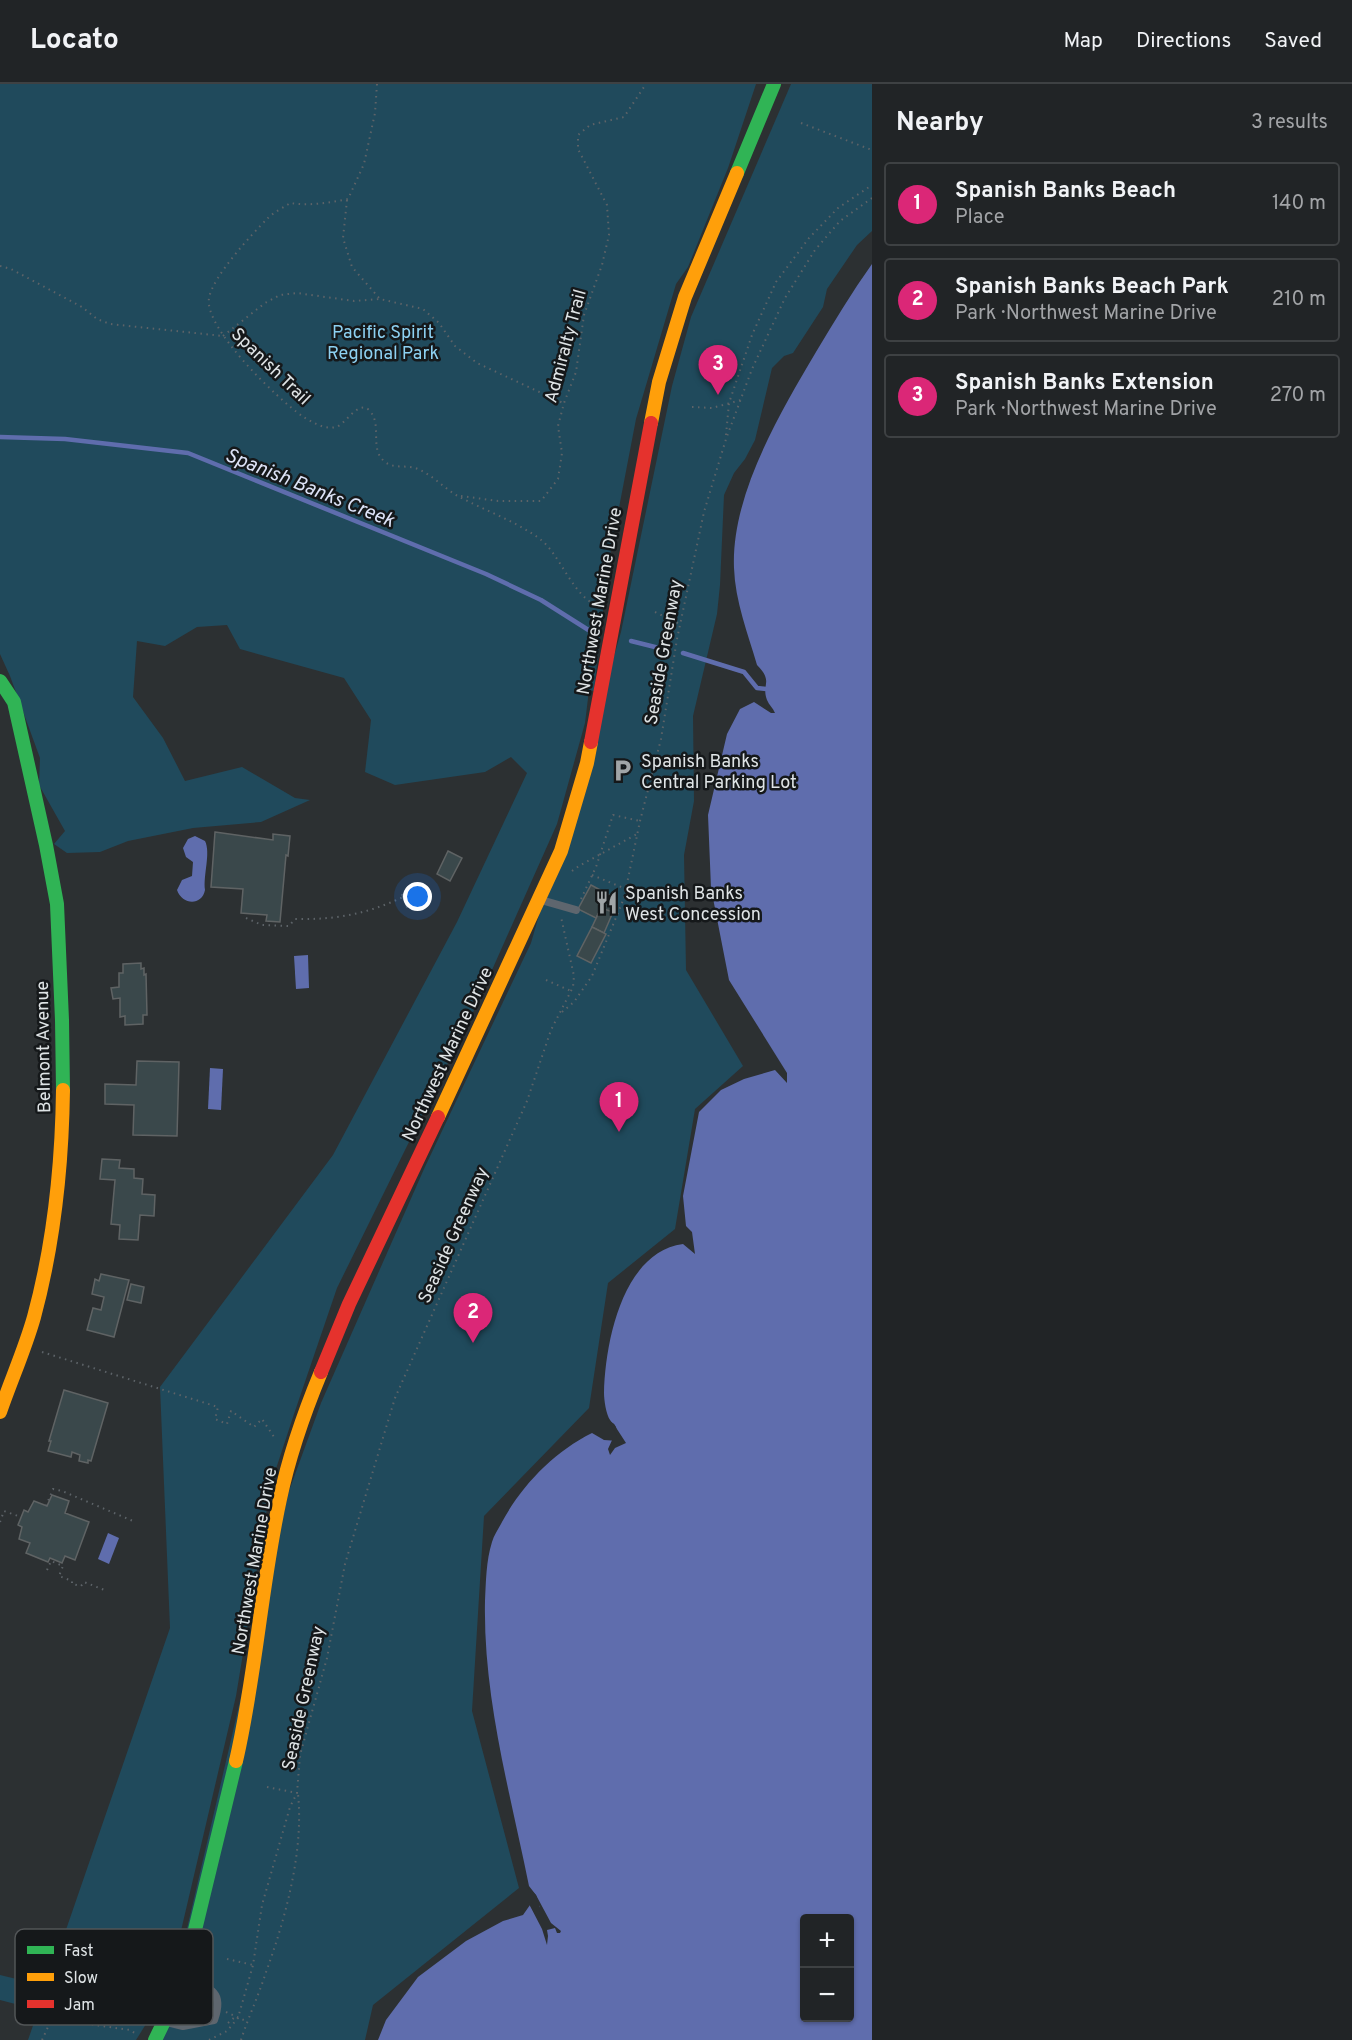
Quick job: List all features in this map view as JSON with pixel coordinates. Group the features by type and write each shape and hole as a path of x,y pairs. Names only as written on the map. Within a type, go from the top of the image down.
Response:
{"street":[{"name":"Northwest Marine Drive","path":"195,1929 246,1718 280,1498 294,1447 314,1388 349,1304 561,851 587,763 651,418 670,340 774,84"},
{"name":"Belmont Avenue","path":"0,681 14,702 56,895 64,1055 59,1174 53,1221 37,1303 25,1347 8,1386 0,1412"},
{"name":"Northwest Marine Drive","path":"155,2040 163,2025"}],"lane":[{"path":"540,900 576,910"},
{"path":"213,1991 218,1997 218,2008 213,2020"}],"path":[{"path":"377,84 375,113 364,164 348,199 343,238 352,267 380,299"},
{"name":"Admiralty Trail","path":"458,496 498,501 541,501 558,479 562,453 558,426 576,372 584,315 602,265 609,235 607,205 578,149 578,135 590,126 624,117 646,84"},
{"path":"801,123 872,150"},
{"name":"Seaside Greenway","path":"726,439 729,403 752,335 776,282 816,230 838,208 872,185"},
{"name":"Seaside Greenway","path":"236,2017 253,1965 262,1905 290,1806 297,1793 300,1755 327,1658 345,1564 395,1398 527,1101 551,1030 560,1014 574,1002 592,976 626,889 640,820 661,739 680,624 704,512 726,439 752,369 784,298 815,250 840,221 872,198"},
{"path":"348,199 332,202 290,203 270,217 243,244 209,297 209,307 224,336 265,303 280,295 297,293 354,301 380,299 423,309 439,323 455,346 477,363 564,403"},
{"name":"Spanish Trail","path":"0,266 11,269 82,307 97,319 110,324 224,336 251,370 284,402 304,417 322,426 338,426 354,412 364,408 374,419 377,450 385,462 394,466 417,468 458,496 543,541 584,597 605,608 616,607"},
{"path":"692,407 712,408 741,400"},
{"path":"655,612 680,624"},
{"path":"576,910 592,875 613,816 640,820"},
{"path":"592,875 626,889"},
{"path":"246,918 262,925 289,926 295,920 353,916 362,911 375,910 403,897"},
{"path":"546,980 571,991"},
{"path":"25,1347 218,1407 215,1419 227,1424 231,1411 254,1427 262,1419 276,1441 294,1447"},
{"path":"46,1506 53,1489 134,1521"},
{"path":"0,1522 4,1510 21,1517"},
{"path":"47,1570 51,1561 63,1566 59,1576 72,1581 72,1584 81,1586 84,1582 107,1591"},
{"path":"241,2040 266,1973 285,1911 298,1853 300,1811 297,1793 267,1787"},
{"path":"227,1959 253,1965"},
{"path":"236,2017 247,2021"},
{"path":"228,2023 236,2017"},
{"path":"209,2040 227,2031 236,2017"},
{"path":"42,2040 50,2025"},
{"path":"95,2025 130,2030 140,2036"}],"green space":[{"name":"Pacific Spirit Regional Park","path":"0,84 756,84 728,168 688,267 676,284 636,419 608,565 594,691 589,690 585,723 557,824 476,1006 337,1288 271,1484 236,1696 181,1929 66,1929 170,1628 160,1387 333,1155 457,922 527,773 511,757 485,772 395,785 365,772 371,720 344,678 240,649 227,625 197,627 165,646 137,641 133,697 163,738 185,781 242,767 295,798 310,800 261,822 193,828 128,841 100,852 67,853 54,844 65,831 39,785 40,758 0,654"},
{"path":"791,84 872,84 872,231 857,245 827,289 823,307 793,353 784,356 772,368 755,440 734,473 724,495 717,614 693,716 694,801 684,855 686,970 743,1066 695,1109 675,1229 608,1283 589,1408 484,1516 472,1711 519,1888 373,2005 365,2040 161,2040 164,2025 213,2025 213,1929 187,1929 289,1491 321,1403 424,1169 531,943 621,632 672,386 691,317"},
{"path":"0,1975 15,1979 15,2004 0,2000"},
{"name":"Pacific Spirit Regional Park","path":"33,2025 145,2025 136,2040 28,2040"}],"water":[{"path":"872,264 872,2040 378,2040 386,2020 418,1977 466,1941 503,1921 523,1915 530,1905 535,1914 542,1914 536,1895 529,1886 499,1744 488,1673 485,1601 487,1564 492,1542 519,1495 552,1460 592,1433 604,1440 618,1441 616,1427 607,1414 604,1396 608,1349 621,1302 645,1263 662,1251 683,1244 695,1254 692,1232 686,1226 683,1196 699,1112 721,1090 744,1079 775,1070 787,1083 787,1073 729,980 711,888 708,815 727,734 740,709 754,702 771,713 775,713 767,700 765,675 757,665 737,593 734,568 735,540 740,512 760,456 773,428 843,307"},
{"path":"195,836 205,841 207,858 205,890 200,899 192,902 183,899 177,890 182,880 192,876 193,862 186,857 183,848 188,839"},
{"path":"308,955 309,988 296,989 294,956"},
{"path":"210,1068 223,1069 221,1110 208,1109"},
{"path":"108,1533 119,1538 109,1564 98,1559"}],"pier":[{"path":"605,1415 626,1443 615,1448 610,1455 608,1449 613,1438 617,1436"},
{"path":"525,1884 536,1895 551,1923 561,1931 557,1933 555,1928 547,1930 547,1945 542,1929 528,1902 532,1903 539,1912 540,1907"}],"building":[{"path":"215,832 273,840 273,834 290,836 280,922 266,921 267,915 241,913 243,889 211,887"},
{"path":"448,851 462,858 450,881 437,874"},
{"path":"591,885 617,899 610,912 601,908 596,918 578,909"},
{"path":"415,890 419,902 407,907 402,895"},
{"path":"601,908 613,912 604,933 592,927"},
{"path":"592,927 606,934 591,963 577,956"},
{"path":"141,963 141,969 144,968 144,975 146,974 147,1015 143,1015 143,1024 125,1025 125,1016 120,1017 120,998 113,999 111,988 119,987 119,973 123,973 123,964"},
{"path":"137,1061 179,1062 177,1136 133,1135 134,1105 105,1104 105,1084 136,1085"},
{"path":"102,1159 120,1160 119,1168 134,1169 134,1178 143,1179 142,1194 155,1195 154,1216 140,1215 138,1240 119,1239 120,1225 111,1224 115,1180 100,1179"},
{"path":"101,1274 129,1280 114,1337 87,1330 93,1308 101,1310 104,1297 92,1294 95,1279 99,1281"},
{"path":"131,1284 144,1287 141,1303 127,1300"},
{"path":"64,1390 108,1403 91,1461 88,1460 88,1463 79,1461 80,1455 72,1452 71,1457 48,1451"},
{"path":"52,1495 69,1501 65,1513 89,1522 75,1560 65,1556 62,1563 50,1558 48,1562 26,1553 30,1543 19,1539 22,1527 18,1525 24,1510 28,1512 34,1501 47,1506"}],"waterway":[{"name":"Spanish Banks Creek","path":"0,437 65,439 188,453 486,574 541,600 590,631"},
{"name":"Spanish Banks Creek","path":"631,641 667,650"},
{"name":"Spanish Banks Creek","path":"683,653 744,672 757,688 766,689"}],"traffic: fast":[{"path":"737,173 774,84"},
{"path":"0,681 14,702 57,904 63,1090"},
{"path":"195,1929 236,1761"},
{"path":"155,2040 162,2025"}],"traffic: slow":[{"path":"651,423 659,382 685,297 737,173"},
{"path":"438,1117 561,851 591,742"},
{"path":"0,1412 30,1329 47,1261 59,1176 63,1090"},
{"path":"236,1761 249,1696 273,1531 288,1467 321,1372"}],"traffic: jam":[{"path":"591,742 651,423"},
{"path":"321,1372 349,1304 438,1117"}],"place":[{"name":"Spanish Banks Extension","path":"718,395"},
{"name":"Spanish Banks Central Parking Lot","path":"623,771"},
{"name":"Spanish Banks West Concession","path":"607,903"},
{"name":"Spanish Banks Beach","path":"619,1132"},
{"name":"Spanish Banks Beach Park","path":"473,1343"}]}
